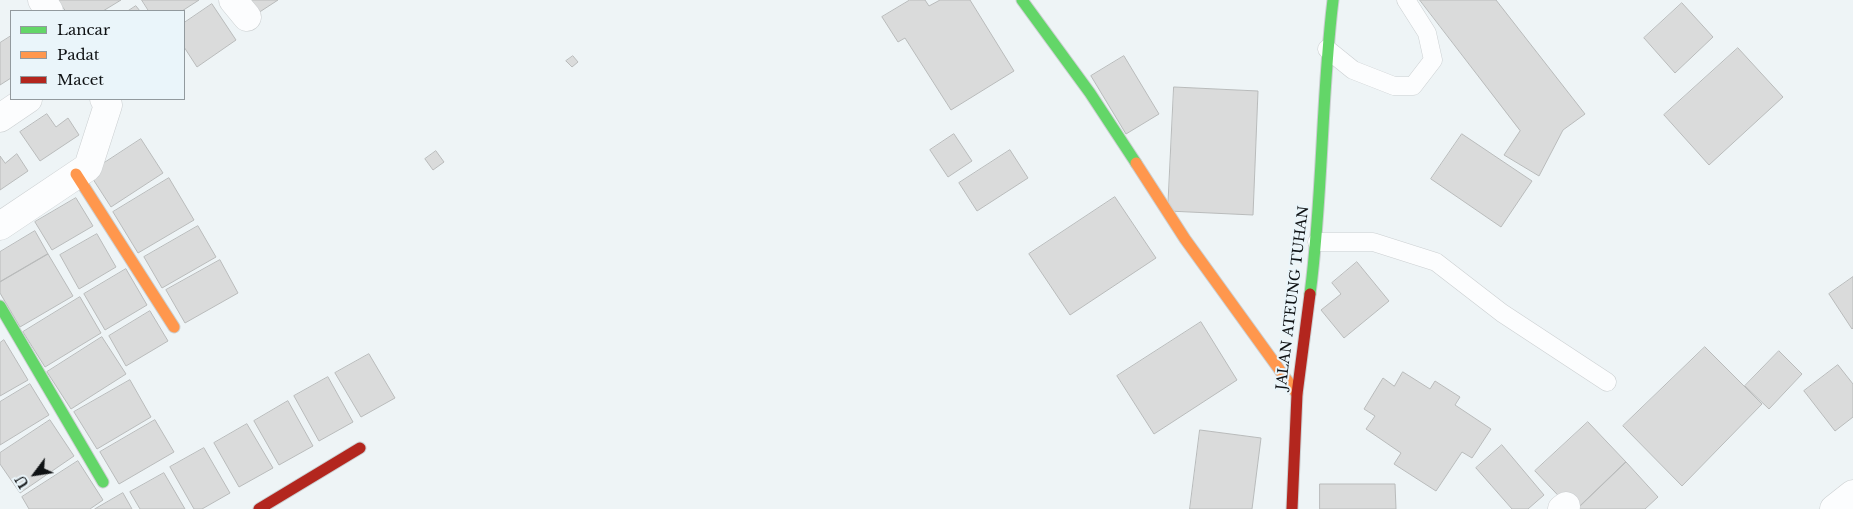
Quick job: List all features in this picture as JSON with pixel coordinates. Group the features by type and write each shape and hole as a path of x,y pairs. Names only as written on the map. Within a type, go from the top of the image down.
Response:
{"street":[{"path":"1022,0 1090,93 1186,239 1297,394"},
{"name":"JALAN ATEUNG TUHAN","path":"1292,509 1297,394 1317,242 1327,49 1333,0"},
{"path":"0,118 27,100"},
{"path":"0,226 88,167 93,157 108,105 105,100"},
{"path":"76,174 174,326"},
{"path":"0,306 104,482"},
{"path":"259,509 360,448"},
{"path":"1834,509 1853,494"}],"lane":[{"path":"1327,49 1353,70 1394,86 1414,86 1433,60 1427,33 1406,0"},
{"path":"1317,242 1373,242 1436,262 1502,313 1607,382"}],"building":[{"path":"58,0 121,0 105,10 65,10"},
{"path":"142,0 199,0 184,10 148,10"},
{"path":"245,0 278,0 255,15"},
{"path":"910,0 925,0 929,6 940,0 970,0 1014,71 951,110 905,38 898,42 882,17"},
{"path":"1420,0 1496,0 1585,114 1563,130 1539,176 1504,155 1520,131"},
{"path":"1682,3 1713,37 1675,73 1644,38"},
{"path":"212,4 236,40 197,67 185,49 185,22"},
{"path":"136,6 139,10 130,10"},
{"path":"10,37 10,79 0,85 0,43"},
{"path":"1738,48 1783,97 1709,165 1664,115"},
{"path":"573,56 578,62 572,67 566,61"},
{"path":"1124,56 1159,114 1126,134 1091,76"},
{"path":"1174,87 1258,91 1253,215 1168,211"},
{"path":"47,114 56,127 68,118 79,135 40,161 20,132"},
{"path":"954,134 972,161 948,177 930,150"},
{"path":"1462,134 1532,181 1501,227 1431,179"},
{"path":"141,139 163,173 111,207 89,173"},
{"path":"1010,150 1028,178 977,211 959,183"},
{"path":"436,151 444,162 433,170 425,159"},
{"path":"17,154 28,171 0,190 0,156 5,163"},
{"path":"169,178 194,220 138,253 113,212"},
{"path":"1115,197 1156,258 1070,315 1029,254"},
{"path":"76,198 93,226 52,250 35,222"},
{"path":"198,226 216,257 162,288 144,257"},
{"path":"35,231 48,254 0,282 0,252"},
{"path":"97,234 116,267 79,289 60,255"},
{"path":"48,254 73,296 20,327 0,293 0,282"},
{"path":"220,260 238,293 185,323 166,290"},
{"path":"1357,262 1389,301 1344,338 1321,310 1341,294 1332,283"},
{"path":"126,269 147,305 105,330 84,294"},
{"path":"1853,277 1853,328 1852,329 1829,294"},
{"path":"80,297 101,333 45,367 23,332"},
{"path":"150,311 168,341 126,366 109,336"},
{"path":"1201,322 1237,380 1154,434 1117,376"},
{"path":"102,337 126,374 71,409 47,372"},
{"path":"4,340 28,380 0,396 0,343"},
{"path":"1705,347 1762,404 1682,486 1623,426"},
{"path":"1779,351 1802,374 1769,409 1745,386"},
{"path":"369,354 395,398 361,417 335,373"},
{"path":"1838,365 1853,384 1853,417 1835,431 1804,391"},
{"path":"1403,372 1430,389 1435,381 1460,397 1455,405 1491,429 1472,458 1462,452 1436,491 1394,464 1401,453 1366,429 1375,416 1364,409 1383,378 1394,386"},
{"path":"328,377 353,422 319,441 294,396"},
{"path":"130,380 151,417 97,449 74,412"},
{"path":"30,384 49,415 0,445 0,402"},
{"path":"288,401 313,446 279,465 254,421"},
{"path":"50,420 74,456 20,493 0,464 0,453"},
{"path":"155,420 174,452 119,484 100,452"},
{"path":"1588,422 1626,462 1577,509 1571,509 1535,471"},
{"path":"247,424 273,468 239,487 214,443"},
{"path":"1200,430 1261,438 1252,509 1190,509"},
{"path":"1502,445 1544,495 1528,509 1512,509 1476,468"},
{"path":"204,448 230,493 202,509 194,509 170,467"},
{"path":"78,461 103,500 90,509 29,509 22,497"},
{"path":"1626,462 1658,497 1645,509 1577,509"},
{"path":"164,473 185,509 140,509 130,492"},
{"path":"1320,484 1395,484 1396,509 1320,509"},
{"path":"123,493 132,509 95,509"}],"traffic: fast":[{"path":"1022,0 1090,93 1136,163"},
{"path":"1310,294 1333,0"},
{"path":"0,306 103,482"}],"traffic: slow":[{"path":"1136,163 1185,239 1297,394"},
{"path":"76,174 174,327"}],"traffic: jam":[{"path":"1292,509 1297,394 1310,294"},
{"path":"259,509 360,448"}]}
